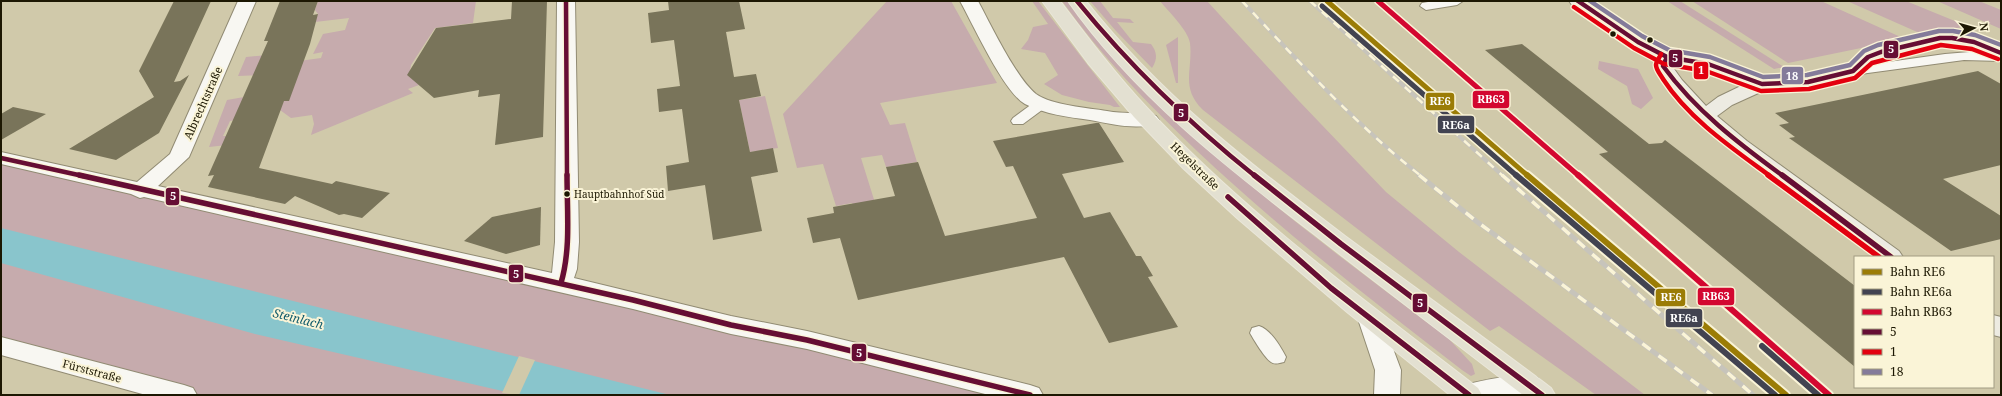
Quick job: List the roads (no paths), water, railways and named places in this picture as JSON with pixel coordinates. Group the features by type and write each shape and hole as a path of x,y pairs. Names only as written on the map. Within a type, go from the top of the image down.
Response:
{"main road":[{"name":"Hegelstraße","path":"1051,1 1098,64 1149,120 1229,198 1331,288 1467,395"},
{"name":"Hegelstraße","path":"1077,1 1105,36 1135,69 1195,127 1234,161 1287,204 1532,392"}],"street":[{"name":"Albrechtstraße","path":"140,191 179,157 247,1"},
{"path":"561,284 565,269 567,242 566,1"},
{"path":"969,1 1014,82 1030,98 1041,104 1056,109 1117,119 1149,120"},
{"path":"1578,1 1638,42 1667,57 1708,64 1762,84"},
{"path":"1705,116 1725,101 1762,84 1808,82 1853,71 1868,57 1881,52 1940,38 1952,38 1974,42 2001,53"},
{"path":"1667,57 1664,66 1670,76 1688,99 1705,116 1890,256"},
{"path":"1,158 140,191 561,284 731,325 807,340 1030,395"},
{"path":"1370,318 1388,370 1387,395"},
{"name":"Fürststraße","path":"1,346 184,395"},
{"name":"Hegelstraße","path":"1467,395 1496,387 1532,392"}],"lane":[{"path":"1426,6 1457,1"},
{"path":"1853,71 1880,70 1968,54 2001,57"},
{"path":"1018,121 1041,104"},
{"path":"1259,333 1276,356"}],"water":[{"name":"Steinlach","path":"1,228 670,395 520,395 255,334 1,263"}],"railway":[{"path":"1242,1 1350,114 1421,176"},
{"path":"1310,1 1503,176"},
{"path":"1419,175 1476,221 1712,395"},
{"path":"1502,175 1753,395"}],"rail line":[{"name":"RE6","path":"1327,1 1467,125 1786,395"},
{"name":"RB63","path":"1378,1 1829,395"},
{"name":"RE6a","path":"1322,6 1462,130 1775,395"},
{"name":"RE6a","path":"1762,346 1818,395"}],"place":[{"name":"Hauptbahnhof Süd","path":"567,194"}]}
